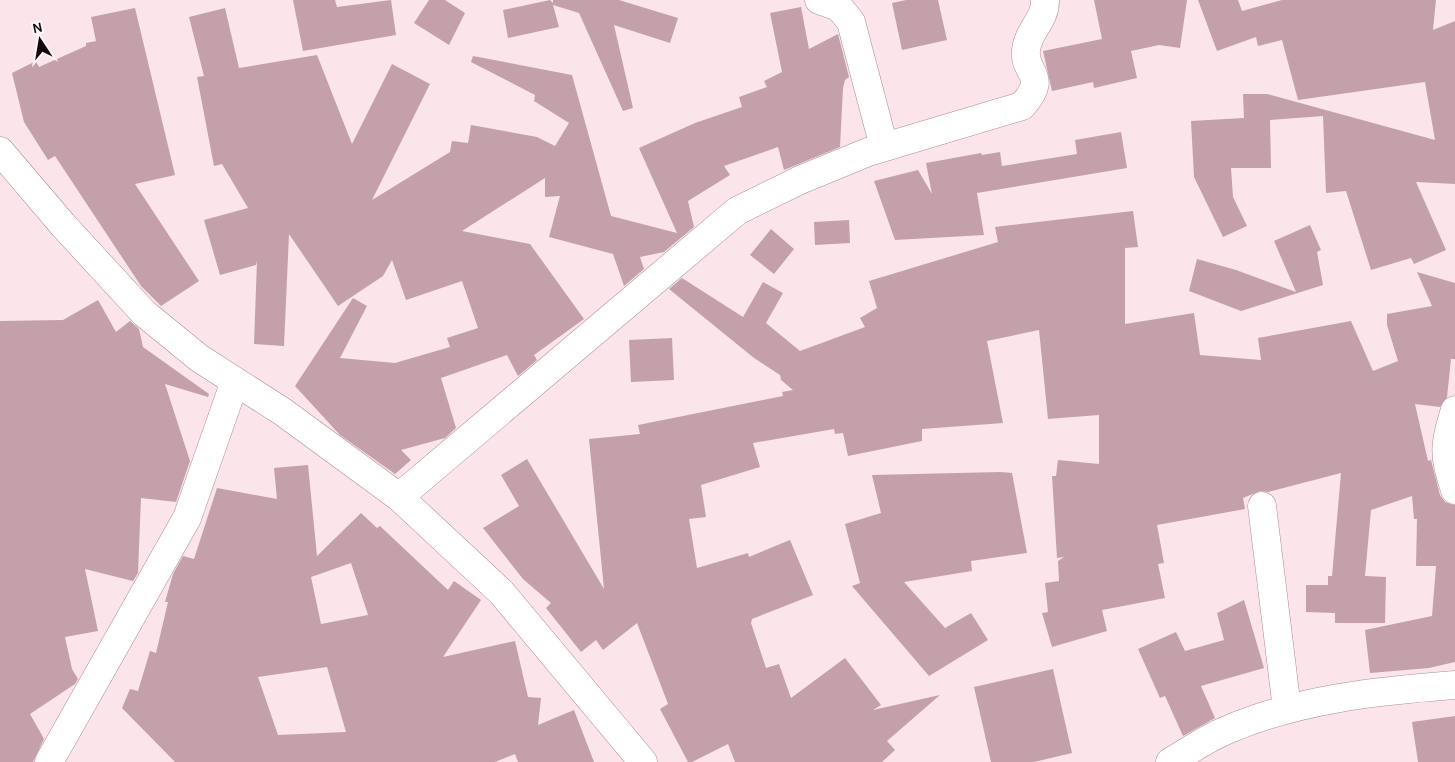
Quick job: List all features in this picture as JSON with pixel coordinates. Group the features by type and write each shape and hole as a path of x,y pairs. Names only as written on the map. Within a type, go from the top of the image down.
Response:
{"street":[{"path":"819,0 840,7 851,22 884,147"},
{"path":"399,497 737,211 800,180 884,147 1022,106 1032,95 1035,77 1025,53 1027,37 1042,17 1045,0"},
{"path":"0,151 63,225 144,313 198,358 283,412 399,497 501,592 643,762"},
{"path":"49,762 187,518 235,381"},
{"path":"1455,410 1447,436 1446,464 1455,490"},
{"path":"1262,506 1287,709"},
{"path":"1170,762 1226,730 1287,709 1348,695 1455,685"}],"building":[{"path":"293,0 335,0 337,7 391,0 396,35 303,51"},
{"path":"429,0 445,0 465,13 449,45 414,23"},
{"path":"550,0 553,3 553,0 619,0 678,18 670,43 614,25 633,108 623,111 579,13 553,5 559,27 508,38 503,10"},
{"path":"906,0 938,0 947,40 902,50 892,3"},
{"path":"1094,0 1187,0 1180,48 1159,45 1131,51 1137,78 1094,88 1093,82 1052,91 1043,51 1102,39"},
{"path":"1198,0 1238,0 1242,11 1282,0 1436,0 1433,30 1455,21 1455,184 1416,182 1446,250 1414,264 1411,258 1371,270 1346,191 1326,193 1323,116 1270,120 1271,168 1231,168 1233,197 1247,226 1223,237 1194,177 1191,121 1244,118 1243,94 1267,94 1435,140 1425,82 1298,100 1282,40 1258,46 1256,37 1217,51"},
{"path":"801,7 809,49 838,34 849,77 845,80 843,88 840,147 784,170 778,147 724,166 730,175 688,201 694,227 664,252 640,257 644,269 624,286 613,254 549,237 560,196 545,197 545,178 462,231 530,244 584,319 534,355 537,360 518,376 507,355 441,378 456,428 445,438 401,450 411,460 395,474 340,435 295,386 353,298 367,306 340,358 395,363 450,347 447,338 478,328 462,281 406,300 392,260 383,276 338,306 289,234 284,346 254,344 257,261 256,265 220,275 204,220 248,208 222,164 214,166 197,77 204,76 189,17 225,8 239,68 317,55 352,144 392,64 430,84 372,200 450,152 452,141 468,143 471,125 537,137 555,146 569,123 534,101 535,95 471,62 473,56 572,75 611,216 677,233 639,148 695,123 742,107 739,97 767,87 764,81 782,72 770,13"},
{"path":"135,8 175,175 135,184 199,281 161,306 141,286 55,156 48,160 24,122 12,73 36,61 39,67 86,46 86,43 96,41 91,17"},
{"path":"1121,132 1127,168 977,193 984,235 895,240 874,181 918,170 932,194 926,163 981,153 982,155 1000,152 1002,166 1077,154 1075,140"},
{"path":"1133,211 1138,247 1125,248 1125,324 1194,313 1200,355 1261,360 1258,338 1351,321 1373,371 1398,361 1387,325 1387,314 1432,306 1417,272 1455,283 1455,359 1451,359 1447,397 1440,407 1415,404 1428,461 1431,460 1440,495 1445,502 1455,505 1455,662 1429,668 1370,673 1365,630 1432,616 1436,566 1416,566 1417,519 1414,519 1412,496 1371,510 1365,576 1386,577 1385,623 1335,623 1335,613 1306,612 1306,585 1328,585 1328,576 1332,576 1341,473 1268,492 1260,491 1243,498 1245,509 1157,525 1164,563 1158,564 1165,598 1102,610 1107,631 1052,647 1042,613 1048,612 1045,583 1059,581 1058,561 1064,557 1057,558 1052,476 1056,476 1058,460 1099,464 1099,415 1048,419 1039,330 987,341 1003,423 922,429 922,441 848,456 843,433 835,434 834,429 753,443 760,467 701,485 706,517 689,519 697,568 748,553 749,557 790,540 813,595 752,619 751,623 766,668 779,664 791,698 845,658 881,705 873,710 940,695 887,741 895,750 882,762 735,762 728,744 692,762 688,762 660,709 668,704 637,623 603,650 596,640 581,652 546,608 551,603 523,579 483,528 519,506 501,475 527,459 604,589 589,439 640,434 638,425 783,396 782,392 793,390 781,380 780,375 754,358 669,289 682,278 743,317 763,282 783,293 766,323 800,351 865,327 860,318 877,308 869,281 998,242 995,227"},
{"path":"849,220 850,243 815,245 814,222"},
{"path":"1310,225 1321,250 1317,252 1323,285 1241,311 1189,291 1197,259 1236,270 1296,292 1274,241"},
{"path":"771,229 794,249 774,274 750,255"},
{"path":"98,300 116,332 130,321 139,329 143,347 209,394 208,397 165,384 190,461 176,502 141,498 138,573 133,581 85,569 98,631 65,637 72,669 78,679 75,684 30,714 44,739 33,762 0,762 0,321 63,320"},
{"path":"672,338 674,380 631,382 629,340"},
{"path":"308,465 317,556 361,513 377,528 380,526 448,590 454,581 481,600 443,657 515,641 528,697 541,698 538,725 574,710 594,762 518,762 515,754 495,762 175,762 122,708 130,689 138,691 150,651 156,653 168,602 165,602 173,574 183,556 194,559 217,488 277,499 274,468","holes":["351,563 368,615 321,624 311,577","327,667 346,732 278,735 258,677"]},
{"path":"1012,473 1027,553 971,561 972,571 904,582 945,628 971,613 988,640 929,676 852,586 860,583 845,524 881,513 872,475"},
{"path":"1244,600 1264,668 1201,686 1215,718 1183,736 1165,696 1160,698 1138,649 1176,632 1185,651 1224,640 1217,613"},
{"path":"1053,669 1072,753 1034,762 991,762 974,687"},
{"path":"1455,716 1455,762 1418,762 1412,722"}]}
